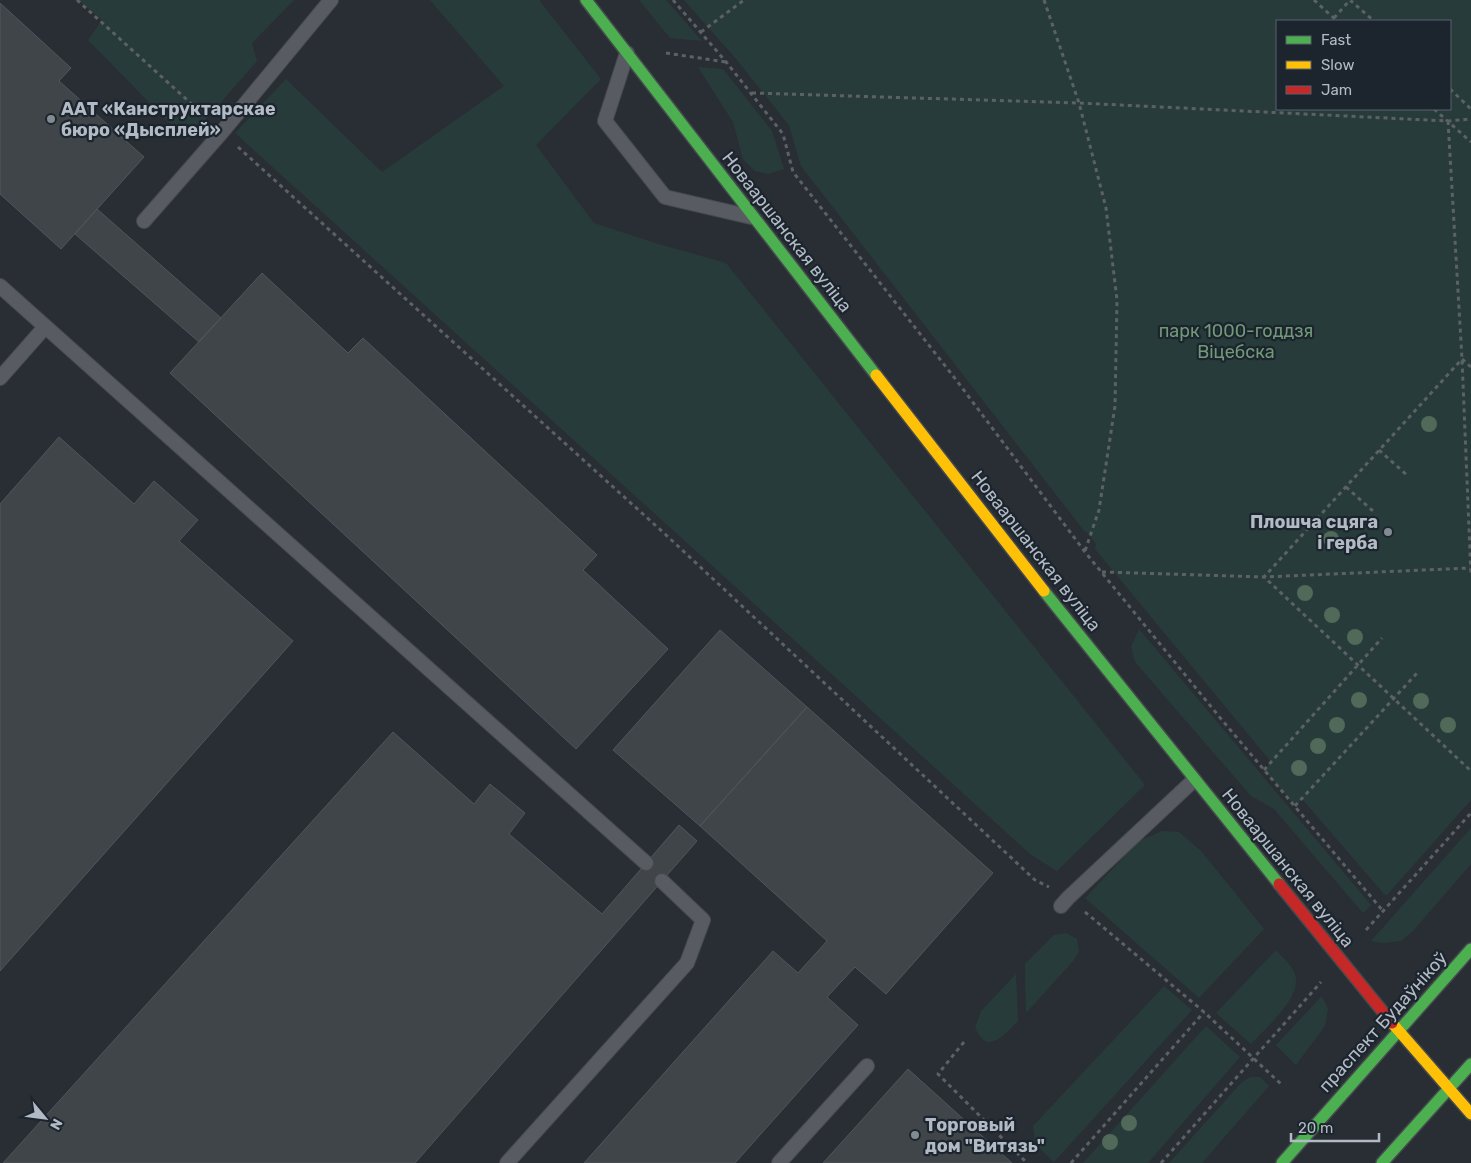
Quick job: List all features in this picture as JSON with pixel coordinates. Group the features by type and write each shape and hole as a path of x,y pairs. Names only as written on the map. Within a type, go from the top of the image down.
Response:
{"street":[{"name":"Новааршанская вуліца","path":"586,0 977,506 1194,780 1398,1030 1471,1114"},
{"name":"праспект Будаўнікоў","path":"1282,1163 1471,949"},
{"path":"1382,1163 1471,1064"}],"lane":[{"path":"144,221 222,132 331,0"},
{"path":"627,53 605,121 665,197 754,218"},
{"path":"0,286 646,863"},
{"path":"0,378 45,327"},
{"path":"1065,902 1194,780"},
{"path":"507,1163 687,963 704,920 662,880"},
{"path":"779,1163 867,1066"}],"path":[{"path":"77,0 665,534 1035,880 1204,1012 1282,1085"},
{"path":"673,0 727,62 782,134 793,172 957,381 1085,552 1382,911"},
{"path":"702,32 744,0"},
{"path":"1044,0 1079,103 1106,208 1117,300 1115,406 1099,510 1085,552"},
{"path":"1314,0 1336,20 1350,0 1373,20"},
{"path":"666,54 727,62"},
{"path":"1451,90 1471,109"},
{"path":"751,93 1079,103 1448,121 1471,119"},
{"path":"1435,110 1471,142"},
{"path":"1448,121 1462,359 1471,576"},
{"path":"1462,359 1471,367"},
{"path":"1264,578 1462,359"},
{"path":"1379,450 1408,476"},
{"path":"1346,487 1374,512"},
{"path":"1102,572 1264,578 1471,568"},
{"path":"1264,578 1471,771"},
{"path":"1264,770 1382,638"},
{"path":"1295,806 1418,672"},
{"path":"1366,930 1471,813"},
{"path":"1161,1163 1321,982"},
{"path":"1071,1163 1204,1012"},
{"path":"964,1042 938,1074 1027,1163"}],"green space":[{"path":"78,0 294,0 252,43 257,61 187,141 88,40 102,20"},
{"path":"430,0 539,0 601,79 536,145 594,223 726,263 1145,785 1057,871 1030,854 235,133 286,79 382,172 504,86"},
{"path":"639,0 666,0 702,41 670,38"},
{"name":"парк 1000-годдзя Віцебска","path":"684,0 1471,0 1471,800 1387,895 1384,894 1302,799 1295,806 1264,770 1271,762 1095,549 1096,544 801,166 789,125 737,60"},
{"path":"698,67 723,69 772,131 784,169 768,174 755,171 743,159 733,122"},
{"path":"1139,629 1371,905 1363,913 1274,809 1251,796 1135,662 1131,647"},
{"path":"1471,828 1471,864 1413,931 1401,941 1383,943 1371,941"},
{"path":"1162,831 1179,832 1202,852 1264,929 1199,998 1085,898 1139,841"},
{"path":"1066,933 1077,939 1079,951 1074,960 1026,1013 1025,964 1054,935"},
{"path":"1276,950 1292,967 1296,983 1288,1002 1281,1012 1251,1044 1216,1013"},
{"path":"1016,974 1018,1021 1001,1037 990,1042 985,1041 975,1027 981,1011"},
{"path":"1164,986 1192,1010 1054,1162 1036,1145 1033,1126"},
{"path":"1322,996 1328,1009 1325,1026 1296,1065 1276,1045"},
{"path":"1206,1026 1240,1057 1148,1163 1083,1163"},
{"path":"1250,1077 1260,1077 1269,1086 1202,1163 1169,1163 1242,1082"}],"building":[{"name":"ААТ «Канструктарскае бюро «Дысплей»","path":"0,3 71,68 59,81 144,157 61,249 0,194"},
{"path":"97,209 221,318 199,342 75,234"},
{"path":"262,273 348,353 363,338 597,555 583,570 668,649 576,749 170,373"},
{"path":"59,437 134,504 154,481 198,520 179,541 293,641 0,971 0,504"},
{"path":"720,630 807,707 700,826 613,750"},
{"path":"807,707 993,873 886,994 855,967 827,997 858,1025 735,1163 584,1163 773,951 798,973 827,941 700,826"},
{"path":"393,732 474,804 490,784 525,813 509,834 602,914 679,825 697,841 415,1163 3,1163"},
{"name":"Торговый дом \"Витязь\"","path":"908,1069 1012,1163 823,1163"}],"traffic: fast":[{"path":"586,0 876,375"},
{"path":"1044,591 1279,884"},
{"path":"1282,1163 1471,949"},
{"path":"1382,1163 1471,1064"}],"traffic: slow":[{"path":"876,375 1044,591"},
{"path":"1392,1023 1471,1114"}],"traffic: jam":[{"path":"1279,884 1392,1023"}],"place":[{"name":"ААТ «Канструктарскае бюро «Дысплей»","path":"51,119"},
{"name":"Плошча сцяга і герба","path":"1388,532"},
{"name":"Торговый дом \"Витязь\"","path":"915,1135"}]}
